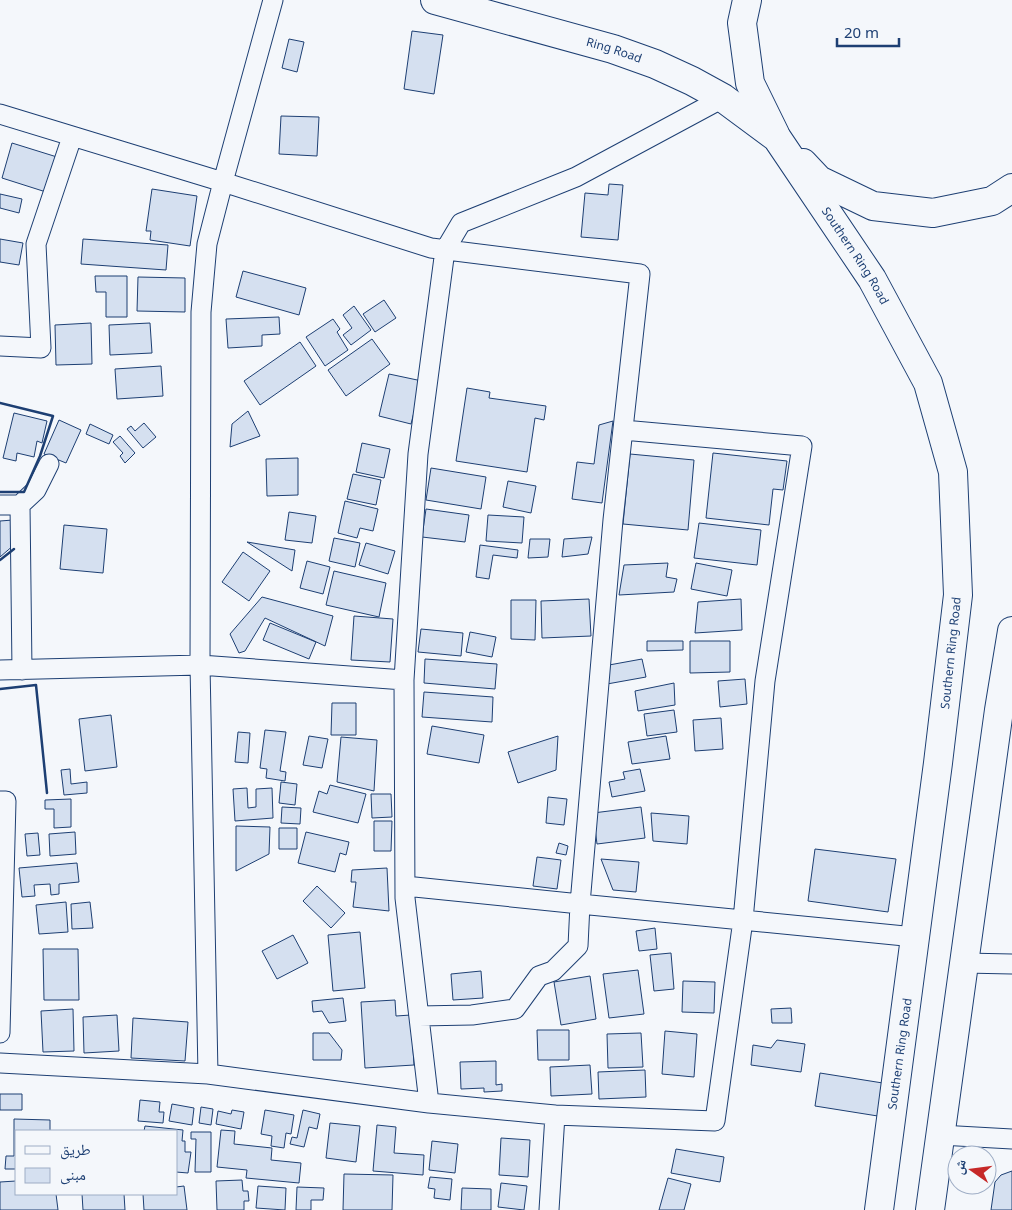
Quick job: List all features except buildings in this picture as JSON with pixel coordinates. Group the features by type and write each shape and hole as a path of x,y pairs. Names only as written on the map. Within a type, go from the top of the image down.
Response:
{"main road":[{"name":"Ring Road","path":"435,0 613,49 655,64 723,98 777,138"},
{"path":"747,0 742,23 750,84 777,138 820,180 873,206 933,213 992,200 1012,188"},
{"name":"Southern Ring Road","path":"777,138 872,279 928,383 953,472 958,595 916,937 879,1210"},
{"path":"930,1210 999,710 1012,631"}],"street":[{"path":"208,1074 200,665 201,312 207,244 222,182 274,0"},
{"path":"429,1103 405,898 404,680 418,454 445,250 461,223 576,177 723,98"},
{"path":"0,114 431,248 640,274 613,520 578,946 553,971 539,976 515,1009 472,1015 419,1016"},
{"path":"0,346 41,348 36,244 72,137"},
{"path":"0,1063 208,1074 429,1103 555,1115 715,1121 744,920 765,681 802,446 623,430"},
{"path":"0,505 20,505 36,490 49,464"},
{"path":"20,505 22,670"},
{"path":"0,670 200,665 404,680"},
{"path":"0,801 6,801 0,1033"},
{"path":"405,886 916,937"},
{"path":"964,963 1012,964"},
{"path":"549,1210 555,1115"},
{"path":"940,1135 1012,1139"}],"wall":[{"path":"0,403 53,416 40,456 24,492 0,492"},
{"path":"0,560 14,549"},
{"path":"0,689 36,685 47,793"}]}
